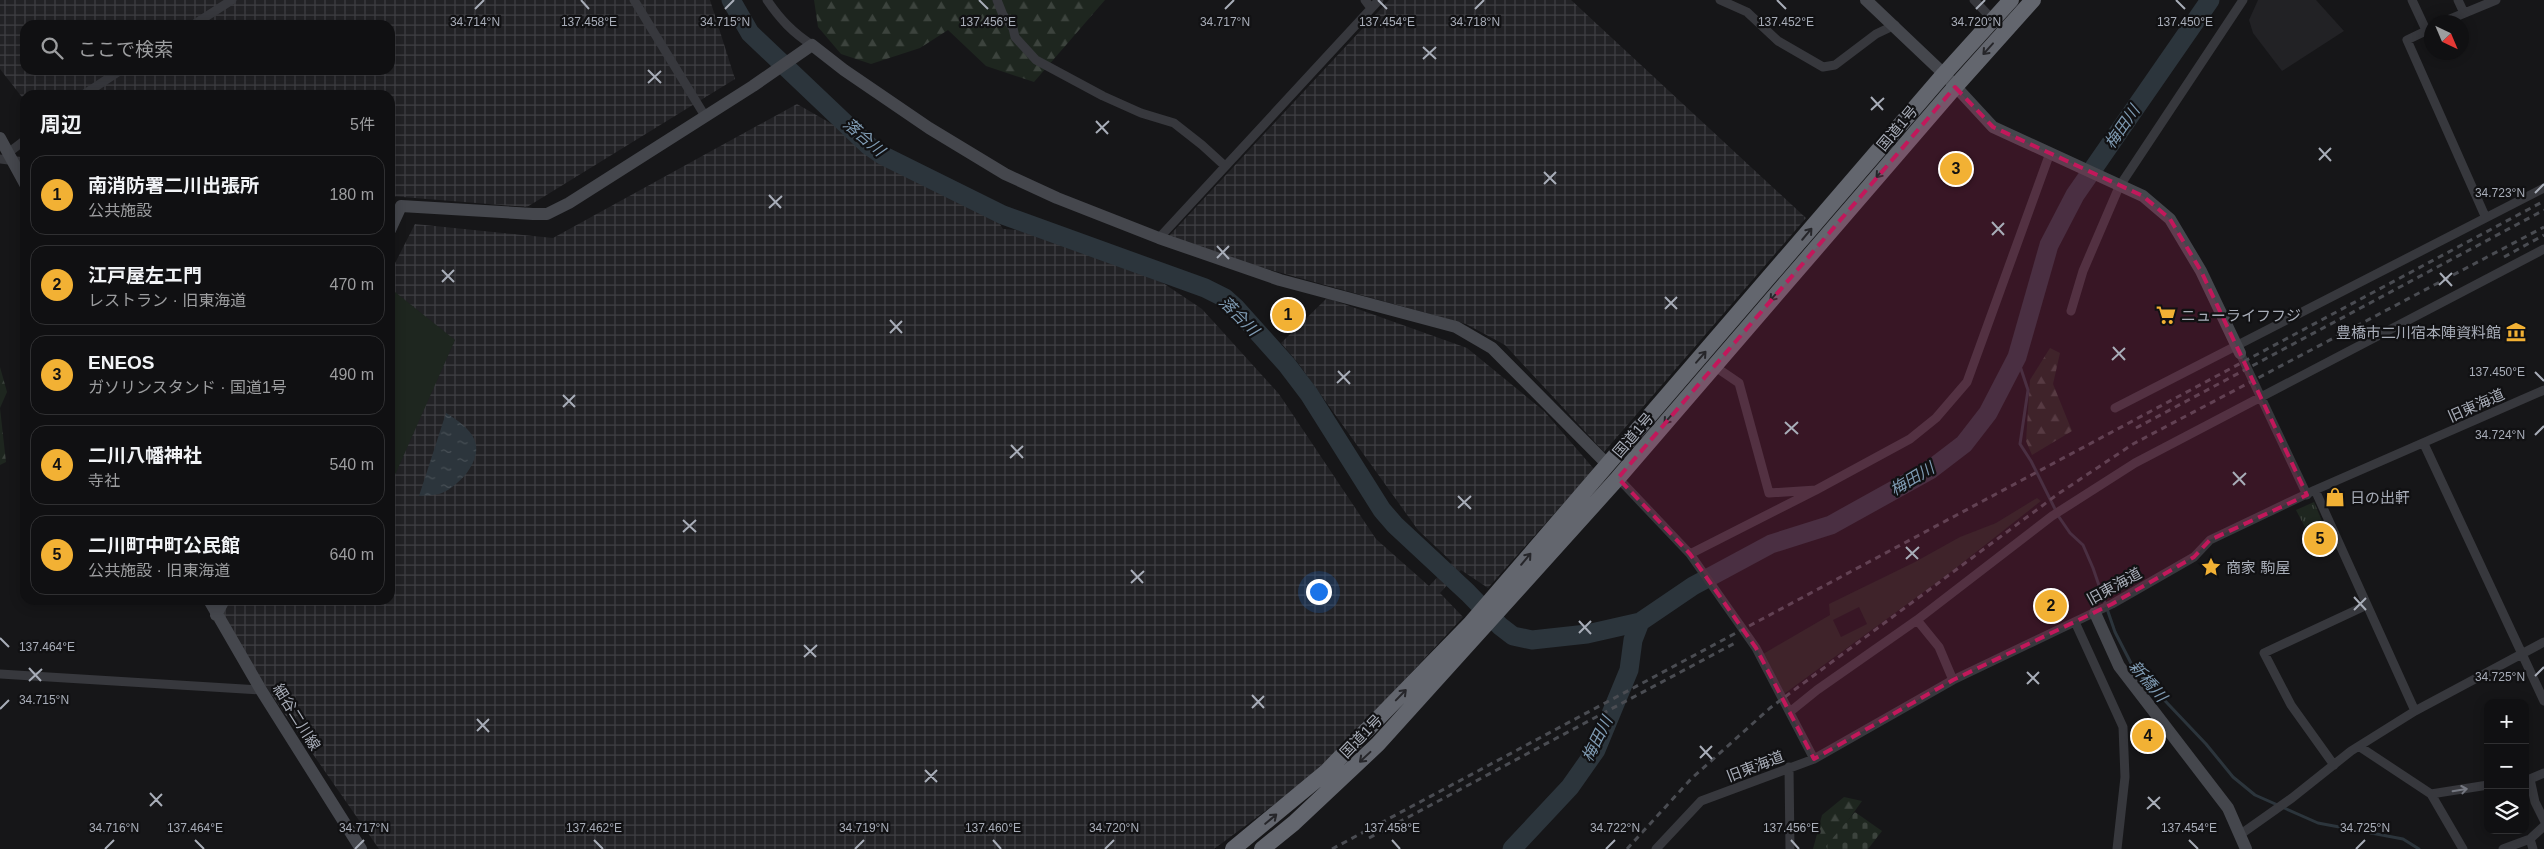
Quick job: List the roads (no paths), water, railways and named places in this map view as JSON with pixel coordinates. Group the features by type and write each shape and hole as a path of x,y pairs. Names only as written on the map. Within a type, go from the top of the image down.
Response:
{"highway":[{"name":"国道1号","path":"1499,600 1607,464 1944,74 2011,0"},
{"name":"国道1号","path":"1237,848 1326,772 1475,626 1618,478 1955,87 2033,0"},
{"name":"国道1号","path":"1262,849 1294,823 1378,744 1475,626"}],"street":[{"path":"201,20 232,0"},
{"path":"634,0 705,116"},
{"path":"767,0 780,19 795,34 844,70 929,128 1005,174 1056,198 1160,238 1280,280 1456,327 1492,348 1607,464"},
{"path":"997,0 1003,15 1013,28 1015,37 1036,60 1103,96 1141,113 1174,123 1225,166"},
{"path":"1365,0 1371,8"},
{"path":"1160,238 1379,0"},
{"path":"1720,0 1747,12 1778,41 1823,67 1836,65 1876,34 1895,26"},
{"path":"1866,0 1944,74 1993,127 2115,185 2143,196 2170,219 2201,271 2260,396 2367,605 2415,711"},
{"path":"1974,0 1993,20"},
{"path":"2071,311 2083,271 2115,185 2243,0"},
{"path":"2412,0 2424,20"},
{"path":"2458,0 2464,13"},
{"path":"2459,15 2496,0"},
{"path":"2424,32 2407,40 2485,216"},
{"path":"396,204 547,214 569,203 760,81 812,45"},
{"path":"91,90 113,75"},
{"path":"0,138 20,175"},
{"path":"11,159 20,147"},
{"path":"1691,556 1910,439 1936,418 1967,382 2054,155"},
{"path":"2115,408 2238,349 2485,216 2544,188"},
{"path":"1791,711 1816,690 1917,620 2052,516 2135,463 2544,249"},
{"path":"1714,366 1738,382 1769,494 1816,490"},
{"name":"旧東海道","path":"1656,849 1701,801 1814,759 1953,680 2112,604 2194,557 2210,540 2544,390"},
{"path":"2424,444 2544,701"},
{"path":"1618,478 1691,556 1732,612 1756,648 1791,711 1814,759"},
{"name":"細谷二川線","path":"211,605 261,690 361,849"},
{"path":"216,615 221,605"},
{"path":"2334,765 2291,705 2264,653 2367,605"},
{"path":"2098,611 2119,666 2228,808 2246,849"},
{"path":"1917,620 1938,647 1953,680"},
{"path":"2075,622 2123,727 2124,777 2117,849"},
{"path":"2241,834 2285,801 2292,798 2351,751 2415,711 2544,642"},
{"path":"0,674 261,690"},
{"path":"2360,747 2432,794 2463,849"},
{"path":"1789,768 1790,849"},
{"path":"2529,779 2544,773"},
{"path":"2529,782 2535,802 2544,820"},
{"path":"2432,794 2484,787"},
{"path":"2503,849 2530,839 2544,826"},
{"path":"2530,839 2533,849"}],"water":[{"path":"446,413 463,425 474,439 476,454 473,464 452,488 439,494 419,496"}],"waterway":[{"name":"落合川","path":"731,0 750,33 869,146 882,155 1003,215 1205,288 1225,298 1287,365 1309,394 1382,510 1395,525 1468,593 1500,626 1513,636 1532,640 1587,634 1640,622"},
{"name":"梅田川","path":"1512,849 1570,787 1596,750 1629,670 1633,640 1640,622 1693,586 1771,544 1831,525 1930,470 1964,444 1988,413 2017,357 2049,245 2075,195 2210,0"},
{"name":"新橋川","path":"2017,357 2028,390 2020,444 2031,461 2059,517 2070,533 2083,545 2115,632 2133,667 2206,744 2233,777 2255,795 2318,823 2403,839 2419,849"}],"railway":[{"path":"1332,849 2544,201"},
{"path":"2136,428 2544,210"},
{"path":"1627,849 1691,779 1770,708 2058,494 2133,444 2544,227"},
{"path":"2504,257 2544,235"},
{"path":"1369,838 1735,643"}],"place":[{"name":"ENEOS","path":"1956,169"},
{"name":"南消防署二川出張所","path":"1288,315"},
{"name":"ニューライフフジ","path":"2166,315"},
{"name":"豊橋市二川宿本陣資料館","path":"2516,332"},
{"name":"日の出軒","path":"2335,497"},
{"name":"二川町中町公民館","path":"2320,539"},
{"name":"商家 駒屋","path":"2211,567"},
{"name":"江戸屋左エ門","path":"2051,606"},
{"name":"二川八幡神社","path":"2148,736"}]}
